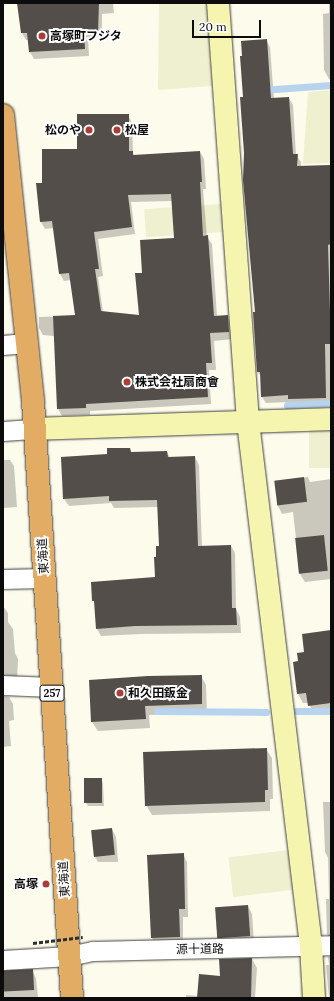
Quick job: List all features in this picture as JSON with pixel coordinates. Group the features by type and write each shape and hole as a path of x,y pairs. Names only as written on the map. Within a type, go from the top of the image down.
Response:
{"highway":[{"name":"東海道","path":"4,126 28,343 35,429 72,998"}],"street":[{"path":"218,3 248,422 321,946 314,998"},
{"path":"3,345 28,343"},
{"path":"3,431 331,419"},
{"path":"3,579 44,578"},
{"path":"3,685 52,687"},
{"name":"源十道路","path":"3,960 69,956 93,952 321,946"}],"path":[{"path":"33,943 83,937"}],"green space":[{"path":"159,3 207,3 212,86 158,90"},
{"path":"331,90 331,163 303,164 308,92"},
{"path":"221,204 223,232 146,237 144,209"},
{"path":"309,431 331,431 331,468 309,468"},
{"path":"289,850 294,890 233,897 228,857"}],"building":[{"path":"17,3 99,3 98,32 84,32 85,49 29,52 27,33 21,33"},
{"path":"267,39 271,98 289,97 293,154 298,154 297,166 331,165 331,244 328,245 331,344 325,344 326,398 288,399 288,395 261,397 260,372 257,372 253,312 255,312 243,180 244,153 240,97 243,97 240,56 242,56 241,41"},
{"path":"77,114 129,114 129,151 133,151 133,155 200,151 203,236 208,235 214,316 228,315 229,332 210,333 212,363 206,363 208,397 86,404 86,408 57,409 53,316 75,315 69,273 59,274 52,221 40,222 36,183 42,183 42,149 77,149","holes":["171,194 174,238 140,240 142,273 135,273 139,315 101,311 95,269 99,269 94,232 132,227 128,195"]},
{"path":"107,448 130,448 131,452 167,451 168,457 195,456 198,546 231,545 232,608 236,608 237,625 135,626 96,629 91,582 155,577 154,557 156,557 156,546 159,546 157,500 109,501 109,496 63,499 61,457 107,454"},
{"path":"304,477 307,502 277,505 274,481"},
{"path":"324,535 328,571 299,574 295,538"},
{"path":"331,630 331,703 308,706 306,693 297,694 293,662 298,661 297,653 304,652 302,634"},
{"name":"和久田鈑金","path":"202,675 202,704 145,706 146,719 91,722 89,680 148,676"},
{"path":"267,748 268,790 265,790 265,802 145,806 143,752"},
{"path":"84,778 102,778 102,803 84,803"},
{"path":"112,828 115,855 94,857 91,830"},
{"path":"184,853 185,909 179,909 180,937 151,938 147,855"},
{"path":"248,905 250,936 217,938 215,907"},
{"path":"252,958 251,998 197,998 199,974 220,976 219,959"},
{"path":"33,969 34,990 4,992 3,971"}],"waterway":[{"path":"261,90 331,85"},
{"path":"287,405 331,403"},
{"path":"157,711 266,712"},
{"path":"296,711 331,711"}],"place":[{"name":"高塚町フジタ","path":"42,36"},
{"name":"松のや","path":"89,130"},
{"name":"松屋","path":"117,130"},
{"name":"株式会社扇商會","path":"127,382"},
{"name":"和久田鈑金","path":"120,693"},
{"name":"高塚","path":"46,884"}]}
